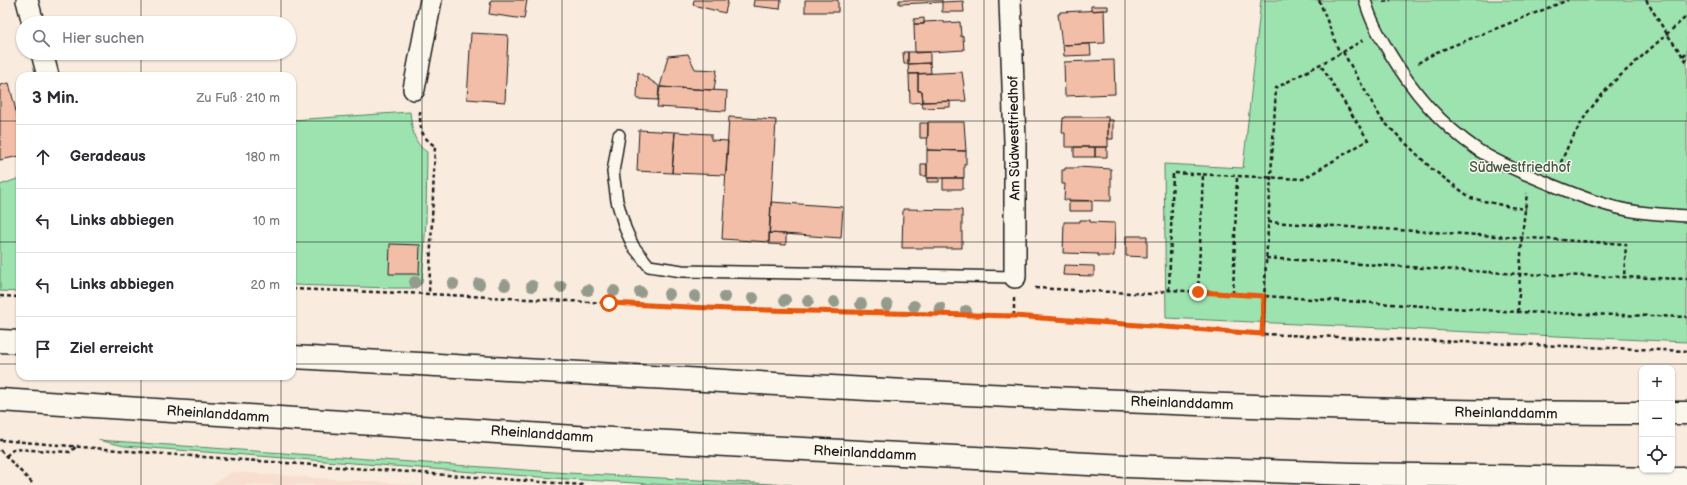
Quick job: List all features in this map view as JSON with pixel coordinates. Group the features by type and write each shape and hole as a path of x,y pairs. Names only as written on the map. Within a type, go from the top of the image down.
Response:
{"main road":[{"path":"0,341 16,342"},
{"name":"Rheinlanddamm","path":"296,357 1031,398 1391,411 1639,413"},
{"name":"Rheinlanddamm","path":"0,400 575,437 1127,466 1360,474 1687,479"},
{"path":"1675,413 1687,413"}],"street":[{"path":"27,0 31,16"},
{"path":"414,89 431,0"},
{"name":"Am Südwestfriedhof","path":"1010,0 1015,142 1015,277"},
{"path":"44,60 47,72"}],"lane":[{"path":"1365,0 1377,31 1402,73 1419,97 1449,127 1479,151 1552,185 1619,208 1638,212 1687,216"},
{"path":"619,135 613,172 617,201 625,228 633,246 649,266 682,271 1015,277"}],"path":[{"path":"1320,0 1342,53 1382,120 1432,169 1471,198 1526,209"},
{"path":"1402,73 1437,52 1568,0"},
{"path":"1646,0 1667,34 1687,62"},
{"path":"1552,185 1569,144 1586,113 1611,84 1687,16"},
{"path":"1262,334 1276,88 1342,53 1377,31"},
{"path":"1683,56 1687,52"},
{"path":"1169,290 1173,173 1303,180 1368,140 1320,64"},
{"path":"414,89 420,96 421,130 424,137 435,146 429,294"},
{"path":"1198,292 1203,175"},
{"path":"1518,312 1522,236 1529,175"},
{"path":"1232,294 1237,177"},
{"path":"1268,222 1522,236 1626,244 1624,277"},
{"path":"1266,258 1520,274 1687,279"},
{"path":"1034,288 1150,294 1169,290 1518,312 1687,317"},
{"path":"296,290 429,294 729,309 1014,316 1262,334 1687,351"},
{"path":"0,296 16,297"},
{"path":"0,440 78,445 164,454 583,485"},
{"path":"6,456 14,449 70,452 78,445"},
{"path":"0,450 34,485"}],"shaded area":[{"path":"232,472 421,485 212,485"}],"green space":[{"name":"Südwestfriedhof","path":"1261,0 1687,0 1687,342 1166,318 1164,164 1243,168"},
{"path":"410,112 416,140 427,152 426,221 422,283 416,288 296,285 296,120"},
{"path":"16,179 16,292 0,291 0,185"},
{"path":"98,440 568,473 792,485 669,485 567,479 124,446"}],"building":[{"path":"491,0 527,0 524,19 489,14"},
{"path":"694,0 728,0 725,13 693,5"},
{"path":"754,0 781,0 780,9 753,6"},
{"path":"805,0 838,0 838,12 805,12"},
{"path":"899,0 942,0 942,2 899,4"},
{"path":"963,1 964,12 942,12 942,2"},
{"path":"1091,6 1108,6 1108,10 1091,11"},
{"path":"1104,10 1105,43 1062,45 1058,14 1060,14 1060,12"},
{"path":"924,18 924,24 914,24 914,19"},
{"path":"944,21 944,23 960,22 964,50 915,53 914,24"},
{"path":"471,33 508,35 505,102 467,99"},
{"path":"1090,44 1091,55 1064,56 1063,45"},
{"path":"903,52 908,52 908,64 904,64"},
{"path":"908,52 930,52 930,63 908,64"},
{"path":"688,54 695,69 717,70 714,90 660,87 668,56"},
{"path":"1114,60 1115,94 1065,96 1064,62"},
{"path":"930,63 931,73 909,74 908,64"},
{"path":"638,72 659,86 658,100 637,99"},
{"path":"962,72 966,101 923,102 922,91 918,91 918,74"},
{"path":"909,74 918,74 918,91 922,91 923,102 910,103"},
{"path":"9,83 16,111 16,157 0,160 0,85"},
{"path":"660,87 727,91 726,111 657,107"},
{"path":"950,101 950,107 923,108 922,102"},
{"path":"729,117 776,120 769,242 722,239"},
{"path":"1108,117 1108,147 1065,147 1065,133 1062,133 1063,118"},
{"path":"1108,120 1113,120 1113,139 1108,139"},
{"path":"928,122 964,122 966,151 927,150"},
{"path":"920,123 928,123 928,138 920,138"},
{"path":"639,130 675,132 672,173 637,171"},
{"path":"675,132 711,134 711,140 728,141 726,175 672,173"},
{"path":"1074,147 1095,147 1095,157 1074,157"},
{"path":"1095,147 1107,147 1107,157 1095,157"},
{"path":"927,150 966,151 964,178 927,178"},
{"path":"921,164 927,164 927,176 921,176"},
{"path":"1078,167 1111,169 1111,201 1064,200 1065,184 1062,184 1062,170 1065,170 1065,168"},
{"path":"927,178 939,178 939,182 927,182"},
{"path":"943,178 963,178 963,189 943,189"},
{"path":"1069,201 1092,201 1092,211 1069,211"},
{"path":"771,202 843,207 841,238 769,233"},
{"path":"903,209 962,210 962,248 902,248"},
{"path":"1080,220 1115,223 1114,256 1063,253 1064,222 1080,222"},
{"path":"769,233 786,234 786,245 769,244"},
{"path":"1126,236 1147,236 1147,257 1126,256"},
{"path":"390,244 420,245 419,274 389,274"},
{"path":"1064,265 1094,266 1094,276 1063,275"}],"route":[{"path":"609,303 729,309 1014,316 1262,334 1264,296 1198,292"}]}
